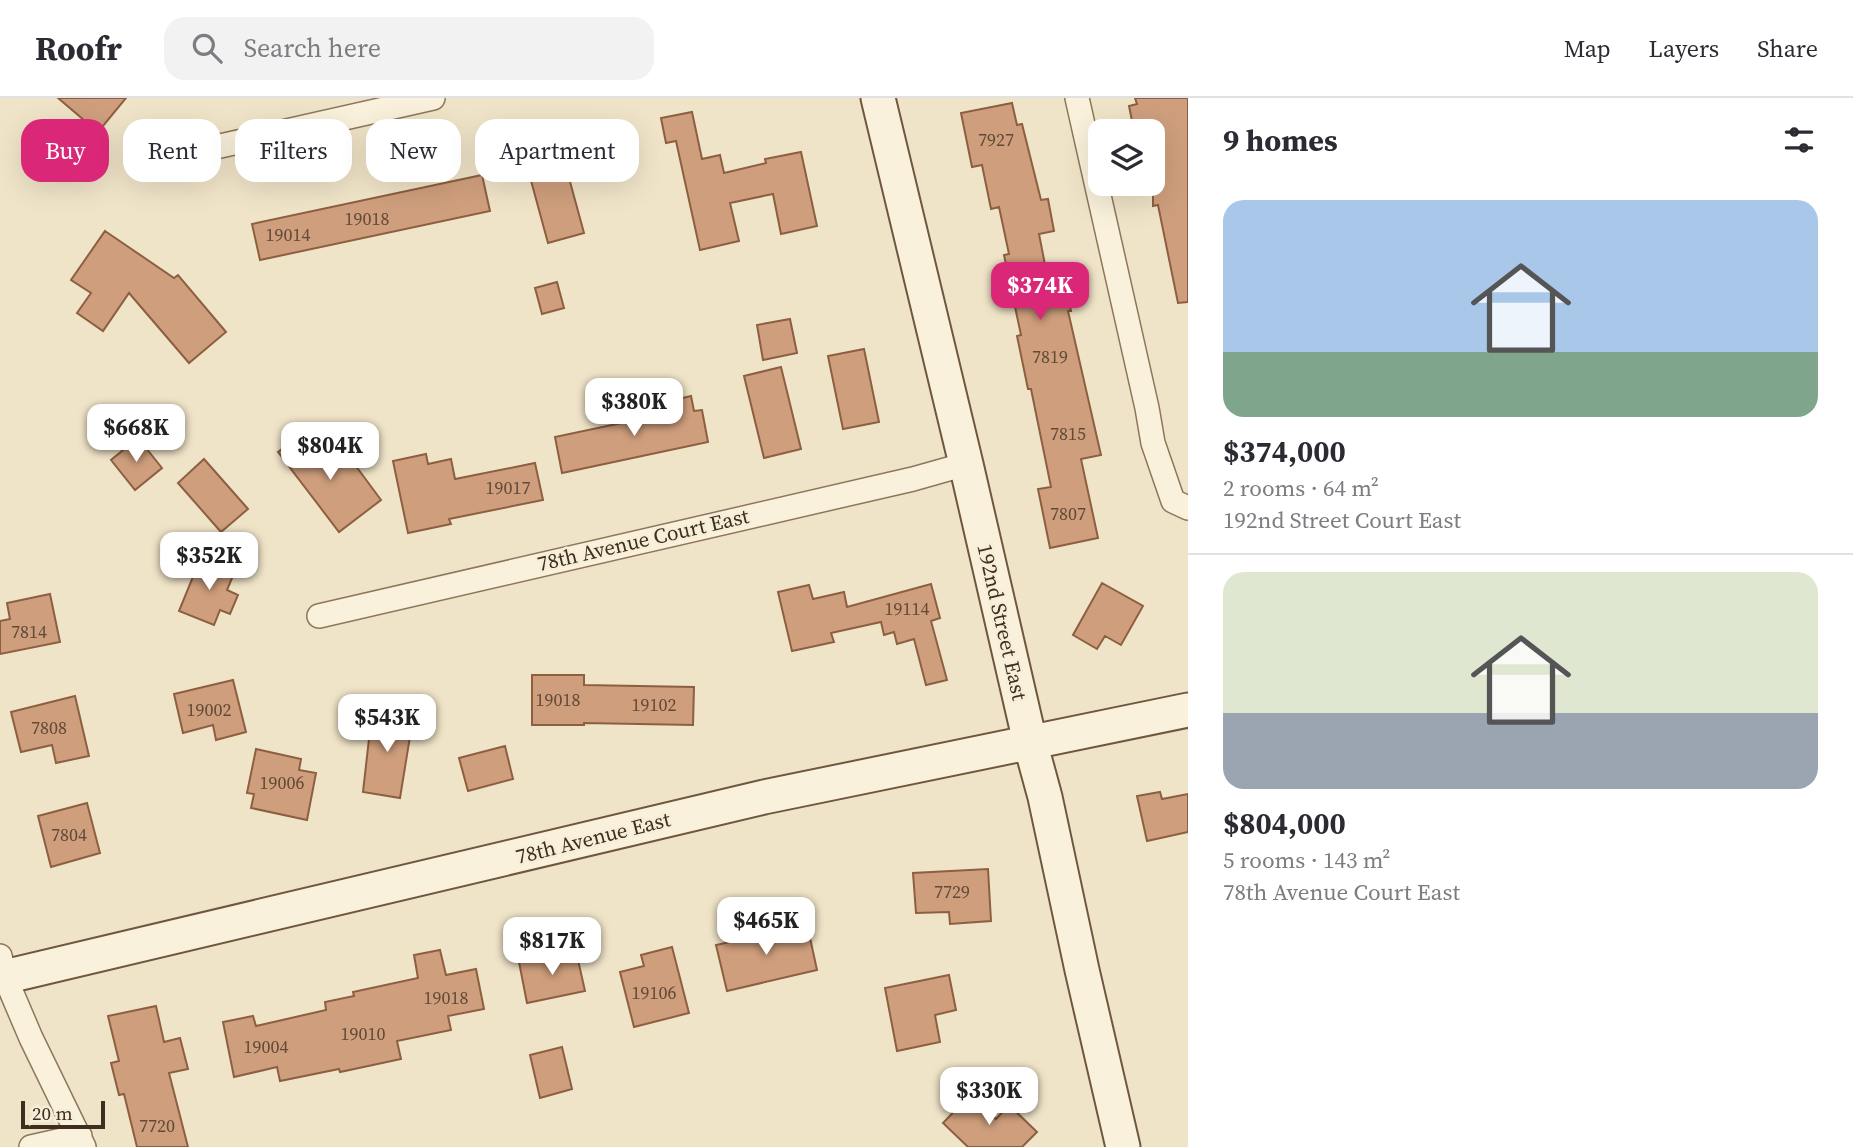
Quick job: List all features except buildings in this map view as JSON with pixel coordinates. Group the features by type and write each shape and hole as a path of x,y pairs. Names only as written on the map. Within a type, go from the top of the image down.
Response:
{"street":[{"path":"221,146 433,98"},
{"name":"192nd Street East","path":"878,98 1045,797 1124,1147"},
{"path":"1077,98 1153,443 1180,505"},
{"name":"78th Avenue Court East","path":"318,616 913,479 966,464"},
{"name":"78th Avenue East","path":"2,970 764,797 1188,710"},
{"path":"2,970 47,1073 82,1141 30,1147"}]}
